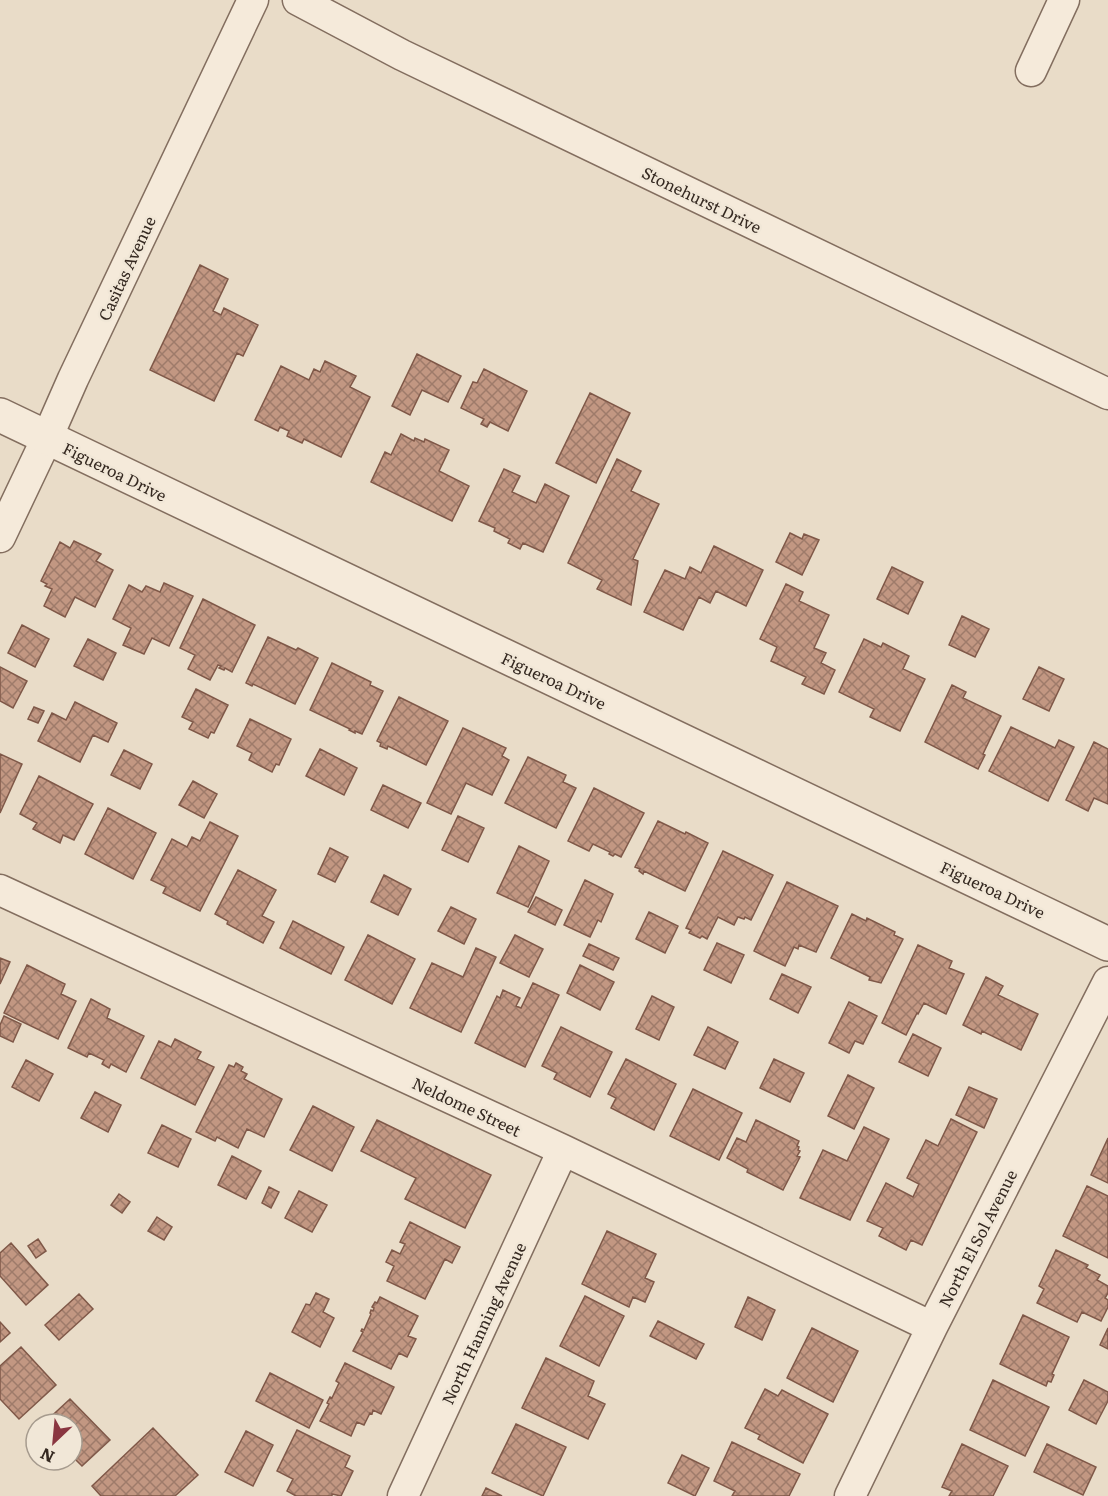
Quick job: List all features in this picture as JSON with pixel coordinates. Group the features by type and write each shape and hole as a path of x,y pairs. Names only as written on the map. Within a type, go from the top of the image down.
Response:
{"street":[{"name":"Casitas Avenue","path":"0,537 253,0"},
{"name":"Stonehurst Drive","path":"298,0 402,55 1108,394"},
{"path":"1030,71 1064,0"},
{"name":"Figueroa Drive","path":"0,415 1108,944"},
{"name":"Neldome Street","path":"0,890 563,1150 932,1327"},
{"name":"North El Sol Avenue","path":"850,1496 932,1327 1108,981"},
{"name":"North Hanning Avenue","path":"403,1496 563,1150"}],"building":[{"path":"200,265 228,279 213,311 221,315 224,308 258,325 243,356 237,353 214,401 150,370"},
{"path":"417,354 461,376 448,402 422,390 410,415 392,406"},
{"path":"325,361 356,376 350,387 370,397 341,457 304,439 302,443 287,436 289,431 280,427 278,431 255,420 281,366 309,380 314,369 320,372"},
{"path":"484,369 527,391 508,431 490,422 487,427 481,424 484,419 461,408 473,382 477,383"},
{"path":"590,393 630,413 596,483 556,463"},
{"path":"401,434 414,441 415,438 424,442 425,439 449,450 439,471 469,486 452,521 371,482 385,452 391,455"},
{"path":"617,459 641,471 631,491 659,504 633,559 638,561 631,605 597,589 602,580 568,563"},
{"path":"504,469 520,476 512,492 536,503 545,484 569,496 543,552 523,543 520,549 508,543 510,539 494,531 495,528 479,521"},
{"path":"790,533 802,539 804,534 819,540 802,575 776,562"},
{"path":"74,541 101,554 96,561 113,570 95,607 75,597 65,617 44,606 52,589 41,581 60,542 70,548"},
{"path":"714,546 763,570 746,606 716,591 710,603 699,597 683,630 644,612 665,570 685,579 690,567 701,573"},
{"path":"892,567 923,582 908,614 877,599"},
{"path":"164,583 193,596 169,646 152,638 144,654 123,645 131,628 113,619 129,585 142,592 146,586 160,592"},
{"path":"786,584 803,592 799,601 829,615 814,648 826,653 821,663 835,670 824,694 802,684 806,677 771,661 777,647 760,639"},
{"path":"203,599 255,625 232,672 219,668 221,666 218,665 210,680 188,669 195,655 180,648"},
{"path":"962,616 989,629 975,657 949,645"},
{"path":"22,625 49,639 35,667 8,653"},
{"path":"268,637 318,658 295,704 253,684 252,686 246,683"},
{"path":"88,639 116,653 103,680 74,666"},
{"path":"864,639 881,647 883,643 909,656 903,669 925,679 900,731 870,717 874,709 839,692"},
{"path":"332,663 371,682 370,685 383,691 362,734 355,731 355,733 310,710"},
{"path":"0,667 27,681 13,708 0,701"},
{"path":"1039,667 1064,679 1049,711 1023,699"},
{"path":"952,685 966,692 963,698 1001,716 978,769 925,742"},
{"path":"196,689 228,705 214,733 211,732 208,738 189,729 193,722 182,717"},
{"path":"399,697 448,721 426,765 388,746 387,749 380,746 381,743 377,741"},
{"path":"75,702 117,723 108,742 93,735 80,762 38,741 52,713 66,720"},
{"path":"34,707 44,711 38,723 28,719"},
{"path":"250,719 291,739 279,765 276,764 272,772 249,760 252,753 237,746"},
{"path":"1011,727 1055,748 1059,740 1074,747 1048,801 989,771"},
{"path":"463,728 506,748 502,756 509,760 492,795 466,783 451,814 427,803"},
{"path":"1094,742 1108,749 1108,804 1094,798 1088,811 1066,800"},
{"path":"320,749 357,768 344,795 306,776"},
{"path":"124,750 152,764 140,789 111,775"},
{"path":"0,754 22,764 0,813"},
{"path":"528,757 566,775 563,782 576,788 556,828 505,803"},
{"path":"39,776 93,804 74,840 63,835 60,843 33,829 37,823 20,814"},
{"path":"193,781 217,794 204,818 179,805"},
{"path":"383,785 421,803 408,828 371,810"},
{"path":"594,788 644,813 621,857 615,854 613,856 609,854 610,852 593,844 589,851 568,841"},
{"path":"108,808 156,833 133,879 85,854"},
{"path":"458,816 484,828 468,862 442,850"},
{"path":"658,821 708,843 685,891 644,871 643,874 635,867"},
{"path":"210,822 238,836 200,911 163,893 166,887 151,880 172,839 187,847 192,837 200,841"},
{"path":"519,846 549,861 528,907 497,893"},
{"path":"330,848 348,857 335,882 318,874"},
{"path":"723,851 773,875 751,920 738,917 734,925 718,917 707,939 702,936 700,938 689,933 691,930 686,928"},
{"path":"238,870 276,890 262,916 274,922 263,943 227,924 228,921 215,914"},
{"path":"384,875 411,889 398,915 371,902"},
{"path":"585,880 613,894 601,922 598,920 590,937 564,925"},
{"path":"787,882 838,906 816,952 799,945 798,949 794,947 785,966 754,951"},
{"path":"536,897 562,910 555,925 528,912"},
{"path":"451,907 476,919 464,944 438,931"},
{"path":"649,912 678,926 665,953 636,939"},
{"path":"852,914 866,921 867,918 895,932 894,935 903,939 881,983 869,980 870,977 831,958"},
{"path":"293,921 344,947 331,974 280,948"},
{"path":"368,935 415,959 392,1004 345,980"},
{"path":"515,935 543,949 529,977 500,963"},
{"path":"717,943 744,955 731,983 704,970"},
{"path":"589,944 619,958 613,970 583,956"},
{"path":"918,945 952,961 949,968 964,974 946,1014 924,1003 906,1035 882,1023"},
{"path":"476,948 496,957 461,1032 410,1008 432,963 463,977"},
{"path":"0,958 10,962 0,984"},
{"path":"27,965 65,984 61,994 76,1001 58,1039 4,1013"},
{"path":"580,965 614,982 600,1010 567,993"},
{"path":"782,974 811,987 798,1013 770,999"},
{"path":"986,977 1003,986 998,995 1038,1014 1021,1050 982,1031 981,1034 963,1025"},
{"path":"533,983 559,995 525,1067 475,1043 497,996 500,998 503,990 520,998 516,1006 521,1008"},
{"path":"652,996 674,1007 659,1040 636,1029"},
{"path":"91,999 110,1009 107,1018 144,1036 126,1072 111,1064 109,1068 102,1064 104,1060 89,1053 87,1057 68,1048"},
{"path":"849,1002 877,1016 863,1044 855,1041 849,1053 829,1043"},
{"path":"4,1016 21,1024 13,1042 0,1036 0,1025"},
{"path":"561,1027 612,1052 590,1097 554,1079 557,1073 542,1066"},
{"path":"708,1027 738,1042 725,1069 694,1055"},
{"path":"913,1034 941,1048 928,1076 899,1062"},
{"path":"175,1039 201,1052 197,1059 214,1067 195,1105 141,1078 159,1041 171,1047"},
{"path":"626,1059 676,1084 654,1130 611,1108 616,1098 608,1094"},
{"path":"774,1059 804,1073 790,1102 760,1088"},
{"path":"26,1060 53,1074 39,1101 12,1087"},
{"path":"236,1063 243,1067 241,1071 247,1074 244,1079 282,1099 264,1137 247,1129 238,1148 217,1137 215,1141 196,1132 229,1065 234,1067"},
{"path":"848,1075 874,1088 854,1129 828,1116"},
{"path":"969,1087 997,1099 984,1128 956,1115"},
{"path":"693,1089 742,1113 719,1160 670,1136"},
{"path":"95,1092 121,1105 108,1132 81,1118"},
{"path":"313,1106 354,1127 332,1171 290,1150"},
{"path":"951,1119 977,1132 922,1245 911,1240 906,1250 879,1236 883,1228 867,1221 886,1183 913,1197 919,1184 907,1178 926,1140 938,1146"},
{"path":"377,1120 491,1175 465,1228 405,1199 416,1178 361,1151"},
{"path":"756,1120 799,1141 797,1146 800,1151 797,1156 800,1157 783,1190 747,1172 748,1169 727,1158 737,1138 746,1142"},
{"path":"162,1125 191,1139 178,1167 148,1153"},
{"path":"864,1127 889,1139 850,1220 800,1198 823,1150 847,1161"},
{"path":"1108,1138 1108,1183 1091,1175"},
{"path":"232,1156 261,1171 246,1199 218,1185"},
{"path":"1087,1186 1108,1196 1108,1258 1063,1236"},
{"path":"269,1187 279,1192 271,1208 262,1203"},
{"path":"299,1191 327,1205 312,1232 285,1218"},
{"path":"119,1194 130,1202 122,1213 111,1205"},
{"path":"157,1217 172,1227 164,1240 148,1231"},
{"path":"410,1222 460,1247 452,1263 445,1259 425,1299 387,1281 394,1266 386,1262 392,1250 400,1254 405,1244 400,1242"},
{"path":"607,1231 656,1254 645,1278 654,1282 645,1302 633,1297 629,1307 582,1284"},
{"path":"38,1239 46,1251 36,1258 28,1246"},
{"path":"11,1243 48,1285 26,1305 0,1276 0,1253"},
{"path":"1056,1250 1088,1265 1086,1268 1100,1275 1097,1280 1108,1286 1105,1298 1108,1300 1108,1307 1101,1321 1082,1312 1077,1322 1037,1303 1044,1289 1039,1286"},
{"path":"316,1293 329,1299 323,1312 334,1318 320,1347 292,1332 306,1304 310,1305"},
{"path":"79,1294 93,1309 59,1340 45,1325"},
{"path":"585,1296 624,1316 599,1366 560,1346"},
{"path":"380,1297 418,1316 408,1336 416,1339 407,1357 399,1353 391,1369 353,1351 371,1310 373,1311 372,1307"},
{"path":"748,1297 775,1310 762,1340 735,1327"},
{"path":"1023,1315 1069,1337 1052,1374 1054,1375 1051,1382 1048,1381 1046,1386 1000,1364"},
{"path":"658,1321 704,1344 696,1359 650,1336"},
{"path":"0,1322 10,1333 0,1342"},
{"path":"812,1328 858,1351 833,1402 787,1378"},
{"path":"1108,1328 1108,1349 1100,1345"},
{"path":"21,1347 56,1385 19,1419 0,1399 0,1366"},
{"path":"546,1358 594,1381 588,1396 605,1404 588,1439 522,1408"},
{"path":"345,1363 394,1387 381,1414 373,1410 364,1425 357,1422 351,1436 320,1421 339,1383 336,1381"},
{"path":"270,1373 323,1400 309,1428 256,1401"},
{"path":"993,1380 1049,1407 1025,1456 970,1430"},
{"path":"1084,1380 1108,1392 1108,1401 1096,1424 1069,1410"},
{"path":"765,1389 778,1396 782,1390 828,1414 803,1463 758,1439 760,1435 745,1428"},
{"path":"70,1399 83,1412 56,1412"},
{"path":"84,1413 110,1440 84,1464"},
{"path":"516,1424 566,1447 543,1496 492,1473"},
{"path":"153,1428 198,1475 175,1496 101,1496 92,1486"},
{"path":"297,1430 350,1456 345,1467 353,1471 341,1496 332,1494 332,1496 296,1496 287,1491 293,1479 277,1471"},
{"path":"246,1431 273,1445 253,1486 225,1472"},
{"path":"732,1442 800,1474 789,1496 732,1496 735,1491 714,1481"},
{"path":"962,1444 1008,1466 993,1496 949,1496 952,1491 942,1487"},
{"path":"1047,1444 1096,1467 1083,1495 1034,1472"},
{"path":"682,1455 709,1468 695,1496 668,1483"},
{"path":"486,1488 502,1496 482,1496"}]}
